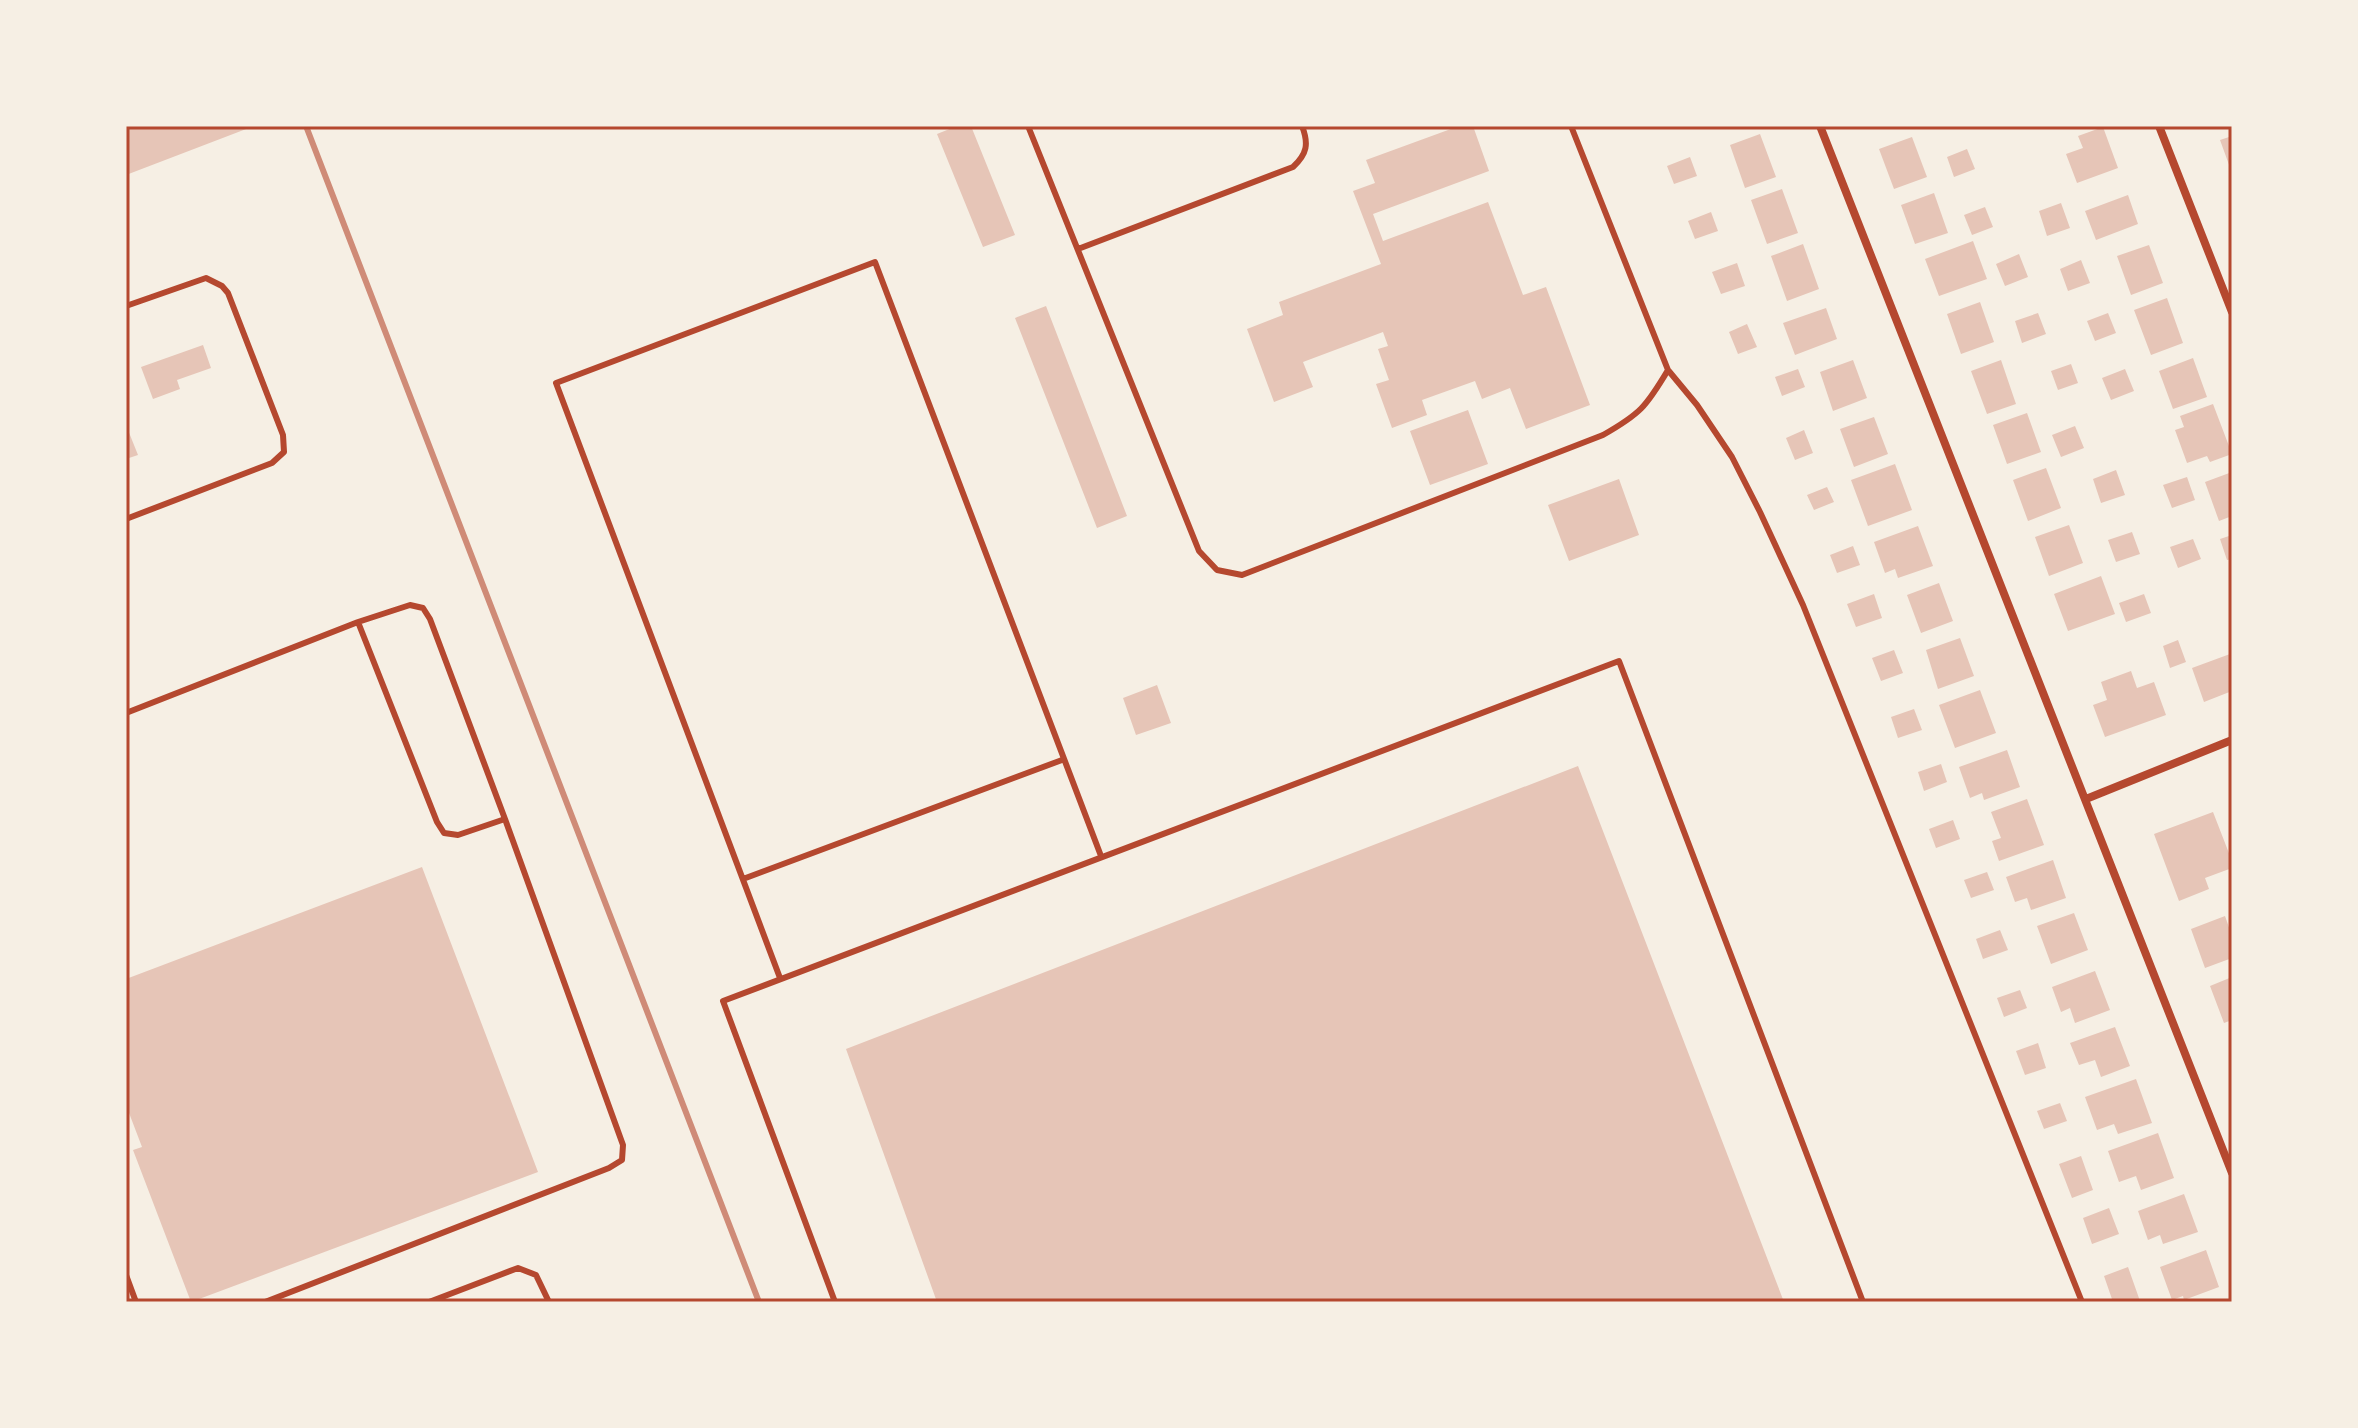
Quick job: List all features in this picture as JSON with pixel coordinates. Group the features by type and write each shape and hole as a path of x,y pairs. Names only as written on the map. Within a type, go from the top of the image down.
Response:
{"street":[{"path":"1820,126 2232,1173"},
{"path":"2159,126 2232,312"},
{"path":"2086,799 2232,740"}],"lane":[{"path":"1028,126 1199,551 1217,570 1242,575 1603,435 1631,419 1647,405 1668,370"},
{"path":"1078,249 1293,167 1305,156 1307,139 1302,126"},
{"path":"1571,126 1668,370 1697,405 1732,457 1803,605 2082,1302"},
{"path":"780,978 556,383 875,262 1101,856"},
{"path":"126,306 206,278 222,286 228,293 283,435 284,452 272,463 126,519"},
{"path":"126,713 358,622 410,605 423,608 430,619 505,819 623,1145 622,1160 585,1178 265,1302"},
{"path":"358,622 444,833 458,835 505,819"},
{"path":"835,1302 723,1001 1619,661 1863,1302"},
{"path":"743,879 1062,760"},
{"path":"429,1302 518,1268 536,1275 549,1302"},
{"path":"126,1275 136,1302"}],"building":[{"path":"126,126 254,126 126,175"},
{"path":"957,126 971,126 1015,235 983,247 937,134"},
{"path":"1459,126 1473,126 1489,171 1373,214 1383,241 1488,202 1523,295 1546,287 1590,405 1526,429 1510,388 1482,399 1475,381 1422,400 1427,415 1392,428 1376,384 1389,380 1378,349 1388,346 1383,332 1303,362 1313,387 1274,402 1247,329 1283,315 1279,302 1381,264 1353,191 1375,183 1366,160"},
{"path":"2103,127 2118,168 2077,183 2066,154 2083,148 2078,136"},
{"path":"1760,134 1776,177 1745,188 1730,145"},
{"path":"2232,136 2232,173 2220,140"},
{"path":"1912,137 1927,177 1894,189 1879,149"},
{"path":"1967,149 1975,169 1954,177 1947,157"},
{"path":"1690,157 1697,176 1674,184 1667,166"},
{"path":"1782,189 1798,233 1767,244 1751,200"},
{"path":"1934,193 1948,233 1915,244 1901,205"},
{"path":"2128,195 2138,224 2096,240 2085,211"},
{"path":"2061,203 2070,228 2047,236 2039,211"},
{"path":"1985,207 1993,227 1972,235 1964,215"},
{"path":"1711,212 1718,231 1695,239 1688,221"},
{"path":"1973,241 1987,279 1939,296 1925,259"},
{"path":"1803,244 1819,289 1787,301 1771,256"},
{"path":"2149,245 2163,283 2131,295 2117,256"},
{"path":"2019,254 2028,277 2005,286 1996,264"},
{"path":"2081,260 2090,283 2068,291 2060,269"},
{"path":"1737,263 1745,286 1721,294 1712,272"},
{"path":"2167,298 2183,343 2151,355 2134,310"},
{"path":"1980,302 1994,342 1961,354 1947,314"},
{"path":"1046,306 1127,516 1097,528 1015,318"},
{"path":"1826,308 1837,339 1795,355 1783,323"},
{"path":"2038,313 2046,334 2022,343 2015,321"},
{"path":"2108,313 2116,333 2095,341 2087,321"},
{"path":"1747,324 1757,347 1738,354 1729,332"},
{"path":"203,345 211,368 177,380 180,389 153,399 141,367"},
{"path":"2193,358 2207,397 2173,409 2159,371"},
{"path":"1853,360 1867,398 1833,411 1820,372"},
{"path":"2001,360 2016,404 1987,414 1971,371"},
{"path":"2071,364 2078,383 2058,390 2051,371"},
{"path":"1798,369 1805,387 1782,396 1775,377"},
{"path":"2125,369 2134,391 2111,400 2102,378"},
{"path":"2213,404 2232,454 2210,462 2207,456 2187,463 2175,430 2184,427 2180,416"},
{"path":"1468,410 1488,464 1430,485 1410,431"},
{"path":"2027,413 2041,452 2007,464 1993,425"},
{"path":"1874,417 1888,454 1854,467 1840,429"},
{"path":"126,425 138,455 126,459"},
{"path":"2075,426 2084,448 2061,457 2052,435"},
{"path":"1804,430 1813,453 1795,460 1786,438"},
{"path":"1895,464 1912,510 1868,526 1851,480"},
{"path":"2046,468 2061,508 2028,521 2013,480"},
{"path":"2116,470 2125,495 2101,503 2093,479"},
{"path":"2232,472 2232,516 2219,521 2205,482"},
{"path":"2187,477 2195,500 2172,508 2163,485"},
{"path":"1619,479 1639,535 1569,561 1548,505"},
{"path":"1827,487 1834,502 1814,510 1807,495"},
{"path":"2069,525 2083,563 2049,576 2035,537"},
{"path":"1918,526 1933,566 1898,578 1895,569 1885,573 1874,542"},
{"path":"2132,532 2140,554 2116,562 2108,540"},
{"path":"2232,535 2232,559 2227,560 2220,539"},
{"path":"2193,539 2201,559 2178,568 2170,547"},
{"path":"1853,546 1860,565 1837,573 1830,555"},
{"path":"2101,576 2115,614 2068,631 2054,594"},
{"path":"1939,583 1953,621 1921,633 1907,595"},
{"path":"1874,594 1882,618 1856,627 1847,604"},
{"path":"2144,594 2151,613 2126,622 2119,603"},
{"path":"1960,638 1974,676 1938,689 1926,650"},
{"path":"2178,640 2186,662 2170,668 2163,646"},
{"path":"1894,650 1903,673 1881,681 1872,658"},
{"path":"2230,654 2232,691 2204,702 2192,668"},
{"path":"2131,671 2137,688 2154,682 2166,715 2105,737 2093,705 2107,700 2101,682"},
{"path":"1157,685 1171,723 1136,735 1123,698"},
{"path":"1980,690 1996,733 1955,748 1939,705"},
{"path":"1914,709 1922,730 1898,738 1891,717"},
{"path":"2007,750 2020,787 1984,800 1982,793 1970,798 1959,767"},
{"path":"1941,764 1947,782 1924,791 1918,772"},
{"path":"1578,766 1784,1302 937,1302 846,1049"},
{"path":"2027,799 2044,845 1999,861 1992,841 2001,838 1991,812"},
{"path":"2213,812 2232,868 2205,878 2209,889 2179,901 2154,834"},
{"path":"1953,820 1960,839 1936,848 1929,829"},
{"path":"2053,860 2066,898 2031,910 2027,898 2015,902 2006,877"},
{"path":"422,867 538,1172 191,1302 133,1150 142,1147 126,1105 126,979"},
{"path":"1987,872 1994,890 1971,898 1964,880"},
{"path":"2074,913 2088,950 2051,964 2037,926"},
{"path":"2225,916 2232,936 2232,958 2205,968 2191,929"},
{"path":"2000,930 2008,950 1983,959 1976,939"},
{"path":"2095,971 2110,1010 2075,1023 2070,1008 2061,1012 2052,987"},
{"path":"2232,977 2232,1020 2224,1023 2210,986"},
{"path":"2020,990 2027,1008 2004,1017 1997,998"},
{"path":"2115,1027 2130,1066 2101,1077 2095,1060 2079,1065 2070,1043"},
{"path":"2038,1043 2046,1068 2025,1075 2016,1051"},
{"path":"2136,1079 2152,1123 2118,1134 2114,1124 2097,1130 2085,1097"},
{"path":"2060,1103 2067,1121 2044,1129 2037,1111"},
{"path":"2158,1133 2174,1178 2141,1190 2136,1176 2119,1182 2108,1151"},
{"path":"2081,1156 2093,1190 2072,1198 2059,1164"},
{"path":"2184,1194 2198,1232 2163,1244 2160,1235 2148,1240 2138,1211"},
{"path":"2109,1208 2119,1234 2092,1244 2083,1218"},
{"path":"2206,1250 2219,1287 2184,1300 2183,1296 2172,1300 2160,1267"},
{"path":"2128,1267 2140,1301 2113,1302 2104,1276"}],"railway":[{"path":"306,126 759,1302"}]}
